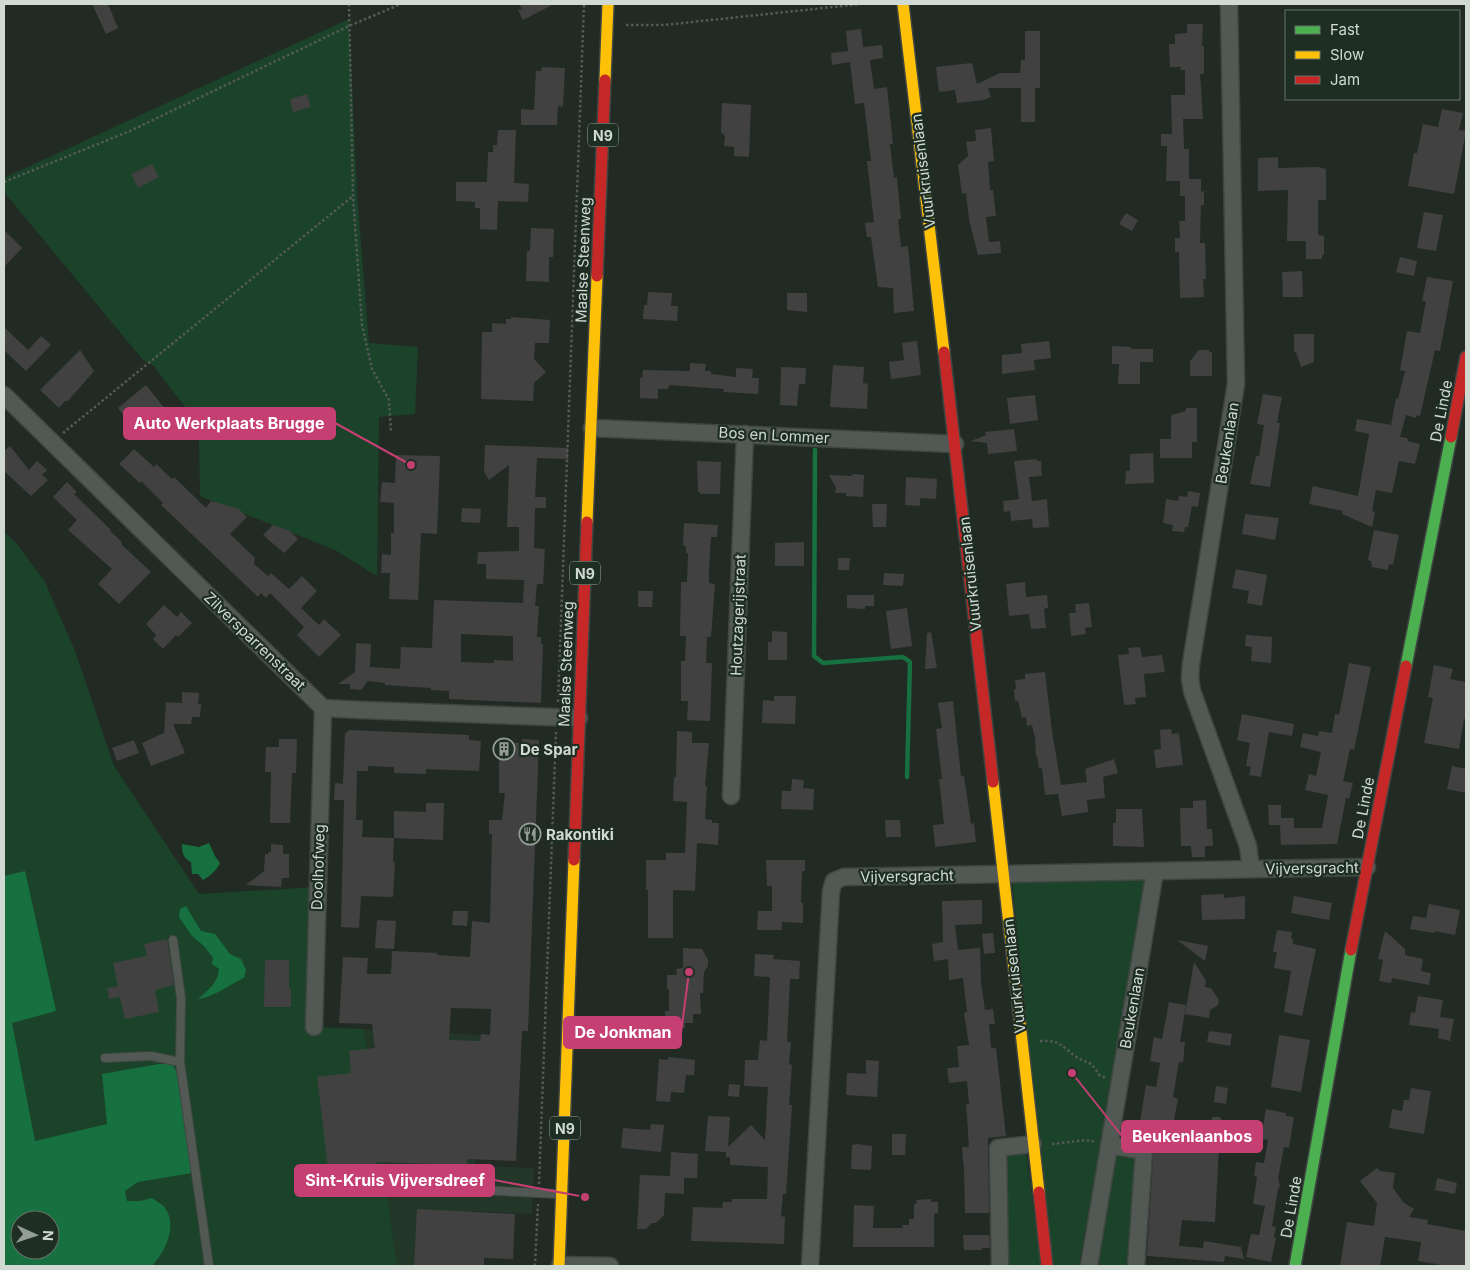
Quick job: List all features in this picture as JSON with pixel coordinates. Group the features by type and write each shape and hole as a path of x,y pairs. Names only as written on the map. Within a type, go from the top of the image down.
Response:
{"street":[{"name":"Maalse Steenweg","path":"560,1266 579,718 608,4"},
{"name":"Vuurkruisenlaan","path":"903,4 955,444 1047,1266"},
{"name":"Beukenlaan","path":"1229,4 1236,384 1190,678 1197,705 1248,846 1250,869"},
{"name":"De Linde","path":"1296,1266 1343,993 1466,357"},
{"name":"Zilversparrenstraat","path":"4,395 323,708"},
{"name":"Bos en Lommer","path":"592,428 955,444"},
{"name":"Houtzagerijstraat","path":"731,796 745,434"},
{"path":"323,708 579,718"},
{"name":"Doolhofweg","path":"314,1027 323,708"},
{"name":"Vijversgracht","path":"810,1266 831,901 834,880 844,876 1367,867"},
{"name":"Beukenlaan","path":"1089,1266 1155,871"},
{"path":"1000,1266 998,1148 1033,1144"},
{"path":"1109,1146 1144,1151 1136,1266"},
{"path":"560,1266 610,1266"}],"lane":[{"path":"173,940 182,998 180,1062 209,1266"},
{"path":"105,1058 150,1056 180,1062"},
{"path":"400,1186 562,1195"}],"path":[{"path":"349,4 353,196 362,325 372,369 389,400 391,432"},
{"path":"4,182 130,131 349,26 401,4"},
{"path":"536,1266 584,4"},
{"path":"607,24 664,25 861,4"},
{"path":"52,442 353,196"},
{"path":"1022,1044 1051,1040 1064,1045 1074,1056 1094,1065 1099,1075 1120,1083"},
{"path":"1033,1144 1045,1145 1065,1141 1086,1140 1109,1146"}],"shaded area":[{"path":"349,19 357,193 369,343 418,347 415,414 379,417 377,576 335,550 200,496 199,434 205,433 153,365 143,360 4,192 4,178"},
{"path":"4,531 17,544 45,582 75,651 114,766 199,894 317,887 314,1027 364,1029 397,1266 4,1266"},
{"path":"209,843 220,863 213,873 203,880 198,874 192,874 191,862 183,855 182,844 199,847"},
{"path":"25,871 56,1011 12,1023 35,1141 107,1124 102,1074 159,1064 172,1064 178,1074 192,1173 138,1182 125,1191 127,1201 140,1201 152,1198 164,1207 169,1215 170,1231 168,1238 161,1254 152,1266 4,1266 4,876"},
{"path":"1012,880 1147,881 1079,1266 1051,1265"},
{"path":"186,906 201,931 215,934 230,954 241,959 246,970 244,978 216,993 198,999 215,982 219,969 212,964 213,958 205,947 192,936 179,917 180,909"},
{"path":"364,1029 481,1035 475,1166 534,1168 532,1214 471,1211 467,1266 397,1266"},
{"path":"1026,1151 1041,1266 1007,1266 1005,1157 1007,1153"},
{"path":"1117,1153 1134,1156 1136,1160 1130,1266 1095,1266 1114,1155"}],"building":[{"path":"92,4 108,4 118,28 106,34"},
{"path":"519,4 554,4 523,20 518,10 522,9"},
{"path":"1187,24 1203,24 1204,74 1200,74 1203,119 1183,119 1184,149 1189,149 1189,179 1201,179 1201,192 1204,191 1204,205 1201,205 1200,243 1205,243 1206,279 1203,279 1204,297 1180,298 1179,252 1175,252 1175,238 1180,238 1179,221 1185,221 1185,196 1180,196 1180,181 1166,181 1167,146 1161,146 1161,134 1172,134 1171,95 1185,95 1185,70 1180,70 1181,67 1170,67 1169,44 1175,44 1175,34 1187,33"},
{"path":"861,29 863,47 882,45 883,58 870,60 874,89 887,87 893,144 890,144 894,178 897,177 901,219 898,219 901,247 908,246 914,311 894,313 893,288 878,287 871,237 867,237 865,223 874,222 867,161 871,161 864,103 855,104 850,62 832,65 831,53 848,51 846,31"},
{"path":"1025,31 1040,31 1040,88 1035,88 1035,122 1021,122 1021,88 988,88 991,97 984,100 957,103 955,90 939,92 936,67 972,63 977,84 1000,73 1020,73 1021,60 1025,60"},
{"path":"542,67 565,68 563,107 558,106 557,125 521,125 521,109 534,110 536,71 541,71"},
{"path":"307,94 311,107 293,112 290,99"},
{"path":"722,103 751,105 749,157 734,156 734,147 724,146 725,136 721,132"},
{"path":"1442,109 1463,113 1459,130 1466,131 1454,194 1408,186 1414,153 1417,153 1423,124 1438,127"},
{"path":"991,128 994,161 988,162 990,190 993,190 996,216 986,217 989,242 1000,241 1001,253 978,255 969,219 966,193 962,194 958,165 968,156 966,142 976,141 975,130"},
{"path":"498,130 516,130 514,183 529,184 528,202 498,201 497,230 480,229 480,208 475,208 475,202 456,201 456,182 487,182 488,152 493,152 493,145 497,145"},
{"path":"1278,157 1278,168 1319,167 1326,169 1326,200 1318,200 1318,235 1324,236 1324,255 1322,255 1322,259 1306,259 1306,241 1287,241 1288,190 1258,191 1258,158"},
{"path":"152,164 159,177 138,188 131,174"},
{"path":"1424,212 1443,215 1436,251 1417,248"},
{"path":"1126,213 1138,220 1132,231 1119,224"},
{"path":"531,228 554,229 553,257 549,257 549,282 526,281 527,251 530,251"},
{"path":"4,230 22,248 4,267"},
{"path":"1400,257 1417,261 1414,276 1396,272"},
{"path":"1302,271 1303,297 1283,297 1282,272"},
{"path":"1427,277 1453,281 1440,351 1435,350 1420,416 1417,415 1416,418 1406,415 1400,437 1420,444 1415,464 1399,461 1392,493 1376,490 1372,511 1375,512 1372,527 1342,514 1343,511 1309,504 1313,486 1358,496 1369,434 1355,431 1357,419 1391,425 1396,398 1398,399 1405,371 1400,370 1407,331 1420,333 1426,301 1422,301"},
{"path":"648,292 672,293 671,306 678,306 677,321 643,319 644,305 647,305"},
{"path":"787,293 807,293 807,312 787,310"},
{"path":"511,317 550,320 549,343 535,343 534,359 546,372 534,383 533,401 481,399 482,332 492,332 492,323 506,324 506,319 511,319"},
{"path":"4,327 28,350 41,336 51,345 26,371 4,350"},
{"path":"1294,334 1314,334 1314,362 1301,367 1296,352 1294,352"},
{"path":"917,341 921,375 891,379 889,362 904,360 902,343"},
{"path":"1049,341 1051,358 1034,360 1035,370 1002,374 1002,355 1022,353 1021,344"},
{"path":"1112,346 1131,347 1131,349 1153,349 1153,362 1140,362 1140,384 1118,384 1119,364 1112,364"},
{"path":"80,350 94,371 68,401 65,401 59,408 40,390"},
{"path":"1199,350 1209,350 1209,352 1212,352 1212,376 1190,376 1190,361"},
{"path":"690,363 706,364 705,371 711,371 711,374 736,377 736,368 753,369 752,378 759,378 758,394 723,392 724,389 669,385 668,389 658,389 658,399 640,398 640,378 642,378 643,370 690,371"},
{"path":"833,365 864,367 863,383 868,384 867,409 830,407"},
{"path":"781,367 806,368 805,384 799,384 797,406 780,405"},
{"path":"146,385 166,410 151,422 145,415 132,426 118,408"},
{"path":"1263,394 1282,397 1277,423 1280,423 1270,487 1250,484 1256,456 1259,456 1264,425 1257,424"},
{"path":"1035,395 1038,420 1010,424 1007,398"},
{"path":"1186,408 1197,408 1197,442 1192,442 1192,458 1160,458 1160,439 1171,439 1171,415 1186,411"},
{"path":"1014,429 1017,451 988,454 987,443 971,441 986,435 985,432"},
{"path":"485,445 568,448 568,459 537,458 535,497 546,497 546,508 535,508 534,548 545,549 543,584 537,584 535,606 539,606 537,637 541,637 541,644 543,644 541,703 449,699 449,691 385,685 385,683 368,681 361,690 350,689 350,684 338,684 355,672 356,643 371,644 370,667 400,669 401,647 432,648 434,600 523,603 524,580 486,579 486,564 477,564 478,552 519,551 519,527 507,527 509,465 489,480 484,472","holes":["461,634 513,636 513,661 494,660 494,663 461,662"]},
{"path":"10,446 29,470 37,461 47,470 42,475 48,480 31,496 4,471 4,451"},
{"path":"134,449 154,467 156,464 172,479 174,477 206,508 211,501 239,509 247,517 230,534 255,558 254,564 268,576 271,573 289,589 302,576 317,591 301,608 319,625 324,619 341,635 319,657 297,635 304,627 270,593 266,598 261,593 258,597 161,505 163,503 141,481 140,483 119,464"},
{"path":"1153,453 1154,483 1125,484 1126,471 1130,471 1130,454"},
{"path":"396,455 440,456 437,534 421,533 418,600 389,599 390,573 381,573 382,554 391,555 391,533 394,533 394,503 380,502 382,482 395,483"},
{"path":"1037,459 1037,461 1041,461 1042,476 1029,477 1032,501 1047,499 1049,527 1033,528 1032,519 1011,521 1010,511 1004,512 1003,501 1019,499 1014,461"},
{"path":"697,461 721,462 720,494 700,494 698,492"},
{"path":"853,474 864,475 863,497 846,496 846,493 835,493 836,488 829,475 852,476"},
{"path":"906,477 937,479 936,499 920,498 920,506 905,505"},
{"path":"67,482 77,492 74,494 111,530 122,542 121,544 151,572 119,604 98,584 112,569 68,530 77,520 53,497"},
{"path":"1188,491 1200,493 1198,507 1192,506 1188,527 1185,527 1184,532 1172,531 1173,525 1163,523 1166,499 1178,501 1179,496 1187,497"},
{"path":"872,504 887,504 886,527 873,527"},
{"path":"462,508 481,509 480,523 461,522"},
{"path":"1245,514 1279,518 1275,540 1242,534"},
{"path":"684,523 718,525 717,537 711,537 709,567 709,583 715,584 711,637 707,637 706,663 712,663 710,721 687,720 688,701 681,701 681,661 685,661 686,636 680,636 681,582 687,582 688,553 686,553 686,546 683,546"},
{"path":"273,525 290,531 298,539 284,553 263,535"},
{"path":"1374,530 1399,535 1393,565 1389,564 1388,570 1372,567 1371,561 1368,560"},
{"path":"804,542 804,566 775,566 775,543"},
{"path":"838,558 850,558 849,570 838,570"},
{"path":"1236,569 1267,575 1262,606 1247,603 1249,591 1232,588"},
{"path":"884,573 904,574 903,586 883,585"},
{"path":"1025,582 1026,597 1047,595 1048,608 1044,609 1046,628 1031,629 1029,614 1009,616 1006,584"},
{"path":"638,591 653,591 652,607 638,607"},
{"path":"847,595 874,595 874,606 865,606 865,609 847,608"},
{"path":"1089,603 1092,627 1085,628 1086,634 1071,636 1069,613 1076,613 1075,604"},
{"path":"164,605 177,617 181,612 192,623 178,637 176,635 163,649 153,639 156,635 146,624"},
{"path":"907,608 912,646 891,649 886,611"},
{"path":"772,631 787,632 787,660 768,660 768,642 772,642"},
{"path":"931,632 937,668 925,669 927,633"},
{"path":"1246,635 1272,637 1271,663 1251,661 1252,647 1245,646"},
{"path":"1140,647 1142,657 1162,655 1165,672 1144,674 1146,697 1135,698 1136,704 1124,705 1118,655 1129,654 1128,648"},
{"path":"1349,663 1371,667 1354,750 1350,749 1343,781 1353,783 1349,799 1346,798 1337,844 1281,845 1280,825 1269,825 1268,805 1281,805 1281,818 1294,818 1294,828 1322,828 1328,795 1305,790 1309,774 1316,776 1321,752 1300,747 1303,733 1318,736 1319,731 1332,733 1335,714 1339,715"},
{"path":"1434,665 1453,669 1450,679 1466,682 1466,719 1464,719 1459,749 1424,743 1433,698 1428,697"},
{"path":"1045,672 1061,785 1087,782 1085,769 1114,759 1118,773 1103,777 1105,798 1087,800 1088,812 1062,816 1058,794 1045,795 1042,768 1039,768 1036,756 1035,735 1032,725 1027,726 1026,717 1022,718 1018,701 1015,701 1015,680 1025,679 1025,674"},
{"path":"182,692 199,693 198,704 201,704 200,717 192,717 191,724 173,724 185,753 151,766 142,743 164,733 166,702 182,703"},
{"path":"774,696 796,696 795,724 762,723 763,700 774,701"},
{"path":"953,701 961,776 964,776 971,824 974,823 976,842 935,847 933,825 944,824 939,779 942,779 936,729 942,728 938,703"},
{"path":"1242,714 1294,724 1292,736 1269,732 1261,777 1249,775 1251,767 1246,766 1250,743 1237,740"},
{"path":"1171,729 1172,734 1179,733 1183,765 1156,768 1154,750 1161,749 1160,730"},
{"path":"349,730 469,735 469,740 481,741 479,771 426,769 426,774 394,773 394,767 368,766 368,771 357,771 356,820 363,820 362,837 394,838 393,862 395,862 393,897 361,896 359,928 341,927 344,800 334,800 335,783 343,784 345,734"},
{"path":"677,731 692,732 692,743 709,743 705,786 707,786 705,819 712,820 712,823 719,823 718,845 697,843 695,891 673,890 673,938 648,938 646,860 666,860 666,853 685,853 687,802 673,801 674,777 676,777"},
{"path":"279,739 297,739 296,773 292,773 290,823 270,823 271,772 265,772 266,747 279,747"},
{"path":"522,739 539,740 528,1031 522,1031 516,1161 467,1159 467,1165 376,1162 376,1170 329,1176 317,1077 351,1073 349,1051 375,1048 372,1024 339,1023 343,957 368,958 367,974 391,974 392,951 470,957 472,921 490,923 492,834 489,834 489,820 502,820 505,793 499,793 499,742 522,743","holes":["451,1008 491,1009 490,1035 481,1034 480,1041 449,1040"]},
{"path":"134,740 139,753 117,761 112,748"},
{"path":"1452,766 1466,769 1466,793 1447,789"},
{"path":"792,779 804,780 803,788 814,789 813,810 781,809 782,791 791,791"},
{"path":"1206,800 1207,829 1212,829 1213,846 1205,846 1205,857 1192,857 1191,846 1181,846 1180,808 1193,808 1193,801"},
{"path":"426,803 444,803 443,840 394,838 394,811 426,812"},
{"path":"1116,809 1142,809 1144,847 1113,846 1113,823 1116,823"},
{"path":"885,820 900,820 901,837 886,837"},
{"path":"271,844 283,845 283,854 289,854 289,878 282,878 281,887 246,885 264,871 265,854 271,852"},
{"path":"766,860 805,860 805,871 802,871 801,903 803,903 803,923 782,922 782,930 757,930 758,911 772,911 772,886 767,886"},
{"path":"1224,894 1224,898 1245,896 1245,919 1202,920 1201,895"},
{"path":"1294,896 1332,903 1329,920 1291,913"},
{"path":"982,900 982,924 955,925 958,950 980,948 981,983 985,1010 993,1009 995,1024 989,1024 991,1048 996,1048 1006,1136 988,1138 989,1213 965,1213 962,1147 969,1147 966,1104 969,1104 967,1081 949,1083 947,1068 959,1067 957,1046 969,1045 964,1013 967,1012 963,978 949,980 948,959 934,961 932,944 943,942 942,901"},
{"path":"1429,904 1460,910 1455,935 1410,929 1413,916 1426,918"},
{"path":"453,911 468,911 467,926 452,925"},
{"path":"377,920 396,921 394,949 375,948"},
{"path":"1277,930 1292,932 1291,939 1293,939 1293,944 1316,949 1302,1016 1284,1012 1291,971 1274,968 1277,952 1273,952"},
{"path":"1385,931 1405,949 1405,955 1423,959 1421,971 1431,973 1429,985 1392,978 1391,983 1379,981 1383,960 1378,959"},
{"path":"993,933 995,953 984,954 982,934"},
{"path":"167,939 174,985 155,990 159,1012 125,1019 120,997 109,999 107,988 118,986 113,963 147,956 144,944"},
{"path":"1177,940 1208,946 1205,961"},
{"path":"683,948 702,949 708,960 708,966 704,972 703,993 700,993 701,1014 693,1014 693,1023 685,1023 685,1028 665,1028 665,1011 669,1011 667,975 677,975 676,969 683,968"},
{"path":"755,954 774,955 773,959 800,961 799,979 790,979 787,1042 791,1042 789,1064 792,1065 789,1105 792,1105 786,1194 783,1194 781,1216 785,1217 784,1244 691,1241 693,1207 722,1208 723,1202 732,1202 732,1199 767,1199 768,1167 730,1165 730,1157 726,1157 726,1152 705,1151 708,1116 730,1117 728,1147 751,1125 765,1140 768,1087 744,1086 745,1060 758,1060 760,1040 767,1041 770,977 754,976"},
{"path":"265,960 289,960 291,1007 264,1007"},
{"path":"1194,962 1206,981 1205,987 1211,988 1219,1000 1218,1005 1210,1010 1209,1018 1185,1014"},
{"path":"1418,996 1443,1000 1440,1017 1454,1019 1450,1041 1438,1038 1439,1029 1409,1025 1411,1012 1415,1013"},
{"path":"1169,1002 1186,1005 1180,1042 1185,1042 1183,1062 1179,1062 1173,1097 1178,1099 1174,1120 1183,1122 1182,1125 1188,1126 1187,1133 1210,1136 1212,1117 1220,1117 1233,1139 1219,1147 1215,1222 1182,1220 1179,1246 1203,1248 1204,1241 1241,1247 1244,1259 1225,1256 1224,1262 1147,1256 1154,1143 1137,1140 1146,1085 1156,1087 1160,1064 1150,1061 1154,1037 1162,1039"},
{"path":"1209,1031 1232,1034 1230,1046 1207,1042"},
{"path":"1279,1035 1310,1040 1301,1092 1271,1087"},
{"path":"668,1057 695,1060 694,1075 686,1075 684,1093 671,1092 670,1102 656,1101 659,1059 668,1060"},
{"path":"866,1060 879,1061 877,1097 846,1095 847,1073 866,1074"},
{"path":"729,1084 740,1085 739,1097 728,1096"},
{"path":"1216,1086 1228,1088 1226,1104 1214,1102"},
{"path":"1411,1088 1431,1091 1424,1134 1389,1128 1392,1109 1402,1111 1404,1100 1409,1100"},
{"path":"1266,1109 1286,1113 1286,1116 1294,1117 1289,1148 1284,1147 1278,1178 1280,1186 1272,1226 1276,1227 1274,1237 1276,1238 1271,1262 1246,1257 1251,1234 1259,1235 1265,1206 1253,1204 1257,1177 1254,1176 1256,1162 1264,1163 1268,1140 1258,1138 1261,1127 1263,1127"},
{"path":"651,1124 664,1125 661,1152 621,1148 623,1128 650,1130"},
{"path":"892,1134 906,1134 905,1155 892,1155"},
{"path":"852,1145 872,1146 871,1170 851,1169"},
{"path":"671,1152 698,1154 697,1178 684,1178 684,1194 665,1193 664,1215 646,1229 637,1229 640,1175 670,1176"},
{"path":"1377,1168 1380,1171 1395,1173 1393,1188 1404,1203 1414,1209 1409,1217 1428,1220 1427,1224 1466,1231 1465,1266 1448,1266 1418,1261 1421,1242 1385,1237 1380,1266 1340,1266 1347,1222 1374,1226 1377,1203 1360,1181"},
{"path":"1437,1178 1457,1183 1455,1194 1435,1190"},
{"path":"931,1199 931,1202 938,1202 938,1213 934,1214 934,1247 853,1247 854,1205 874,1206 873,1228 903,1228 902,1225 909,1225 909,1219 914,1219 914,1204 917,1203 916,1200"},
{"path":"417,1209 515,1214 513,1259 484,1258 484,1266 414,1266"},
{"path":"963,1235 989,1235 990,1248 964,1250"}],"waterway":[{"path":"815,450 814,656 823,663 903,657 910,662 907,777"}],"traffic: fast":[{"path":"1406,666 1451,437"},
{"path":"1295,1266 1351,950"}],"traffic: slow":[{"path":"605,80 608,4"},
{"path":"903,4 944,352"},
{"path":"587,522 597,276"},
{"path":"993,782 1039,1192"},
{"path":"559,1266 574,860"}],"traffic: jam":[{"path":"597,276 605,80"},
{"path":"944,352 993,782"},
{"path":"1451,437 1466,357"},
{"path":"574,860 587,522"},
{"path":"1351,950 1406,666"},
{"path":"1039,1192 1047,1266"}],"place":[{"name":"Auto Werkplaats Brugge","path":"411,465"},
{"name":"De Spar","path":"504,749"},
{"name":"Rakontiki","path":"530,834"},
{"name":"De Jonkman","path":"689,972"},
{"name":"Beukenlaanbos","path":"1072,1073"},
{"name":"Sint-Kruis Vijversdreef","path":"585,1197"}]}
